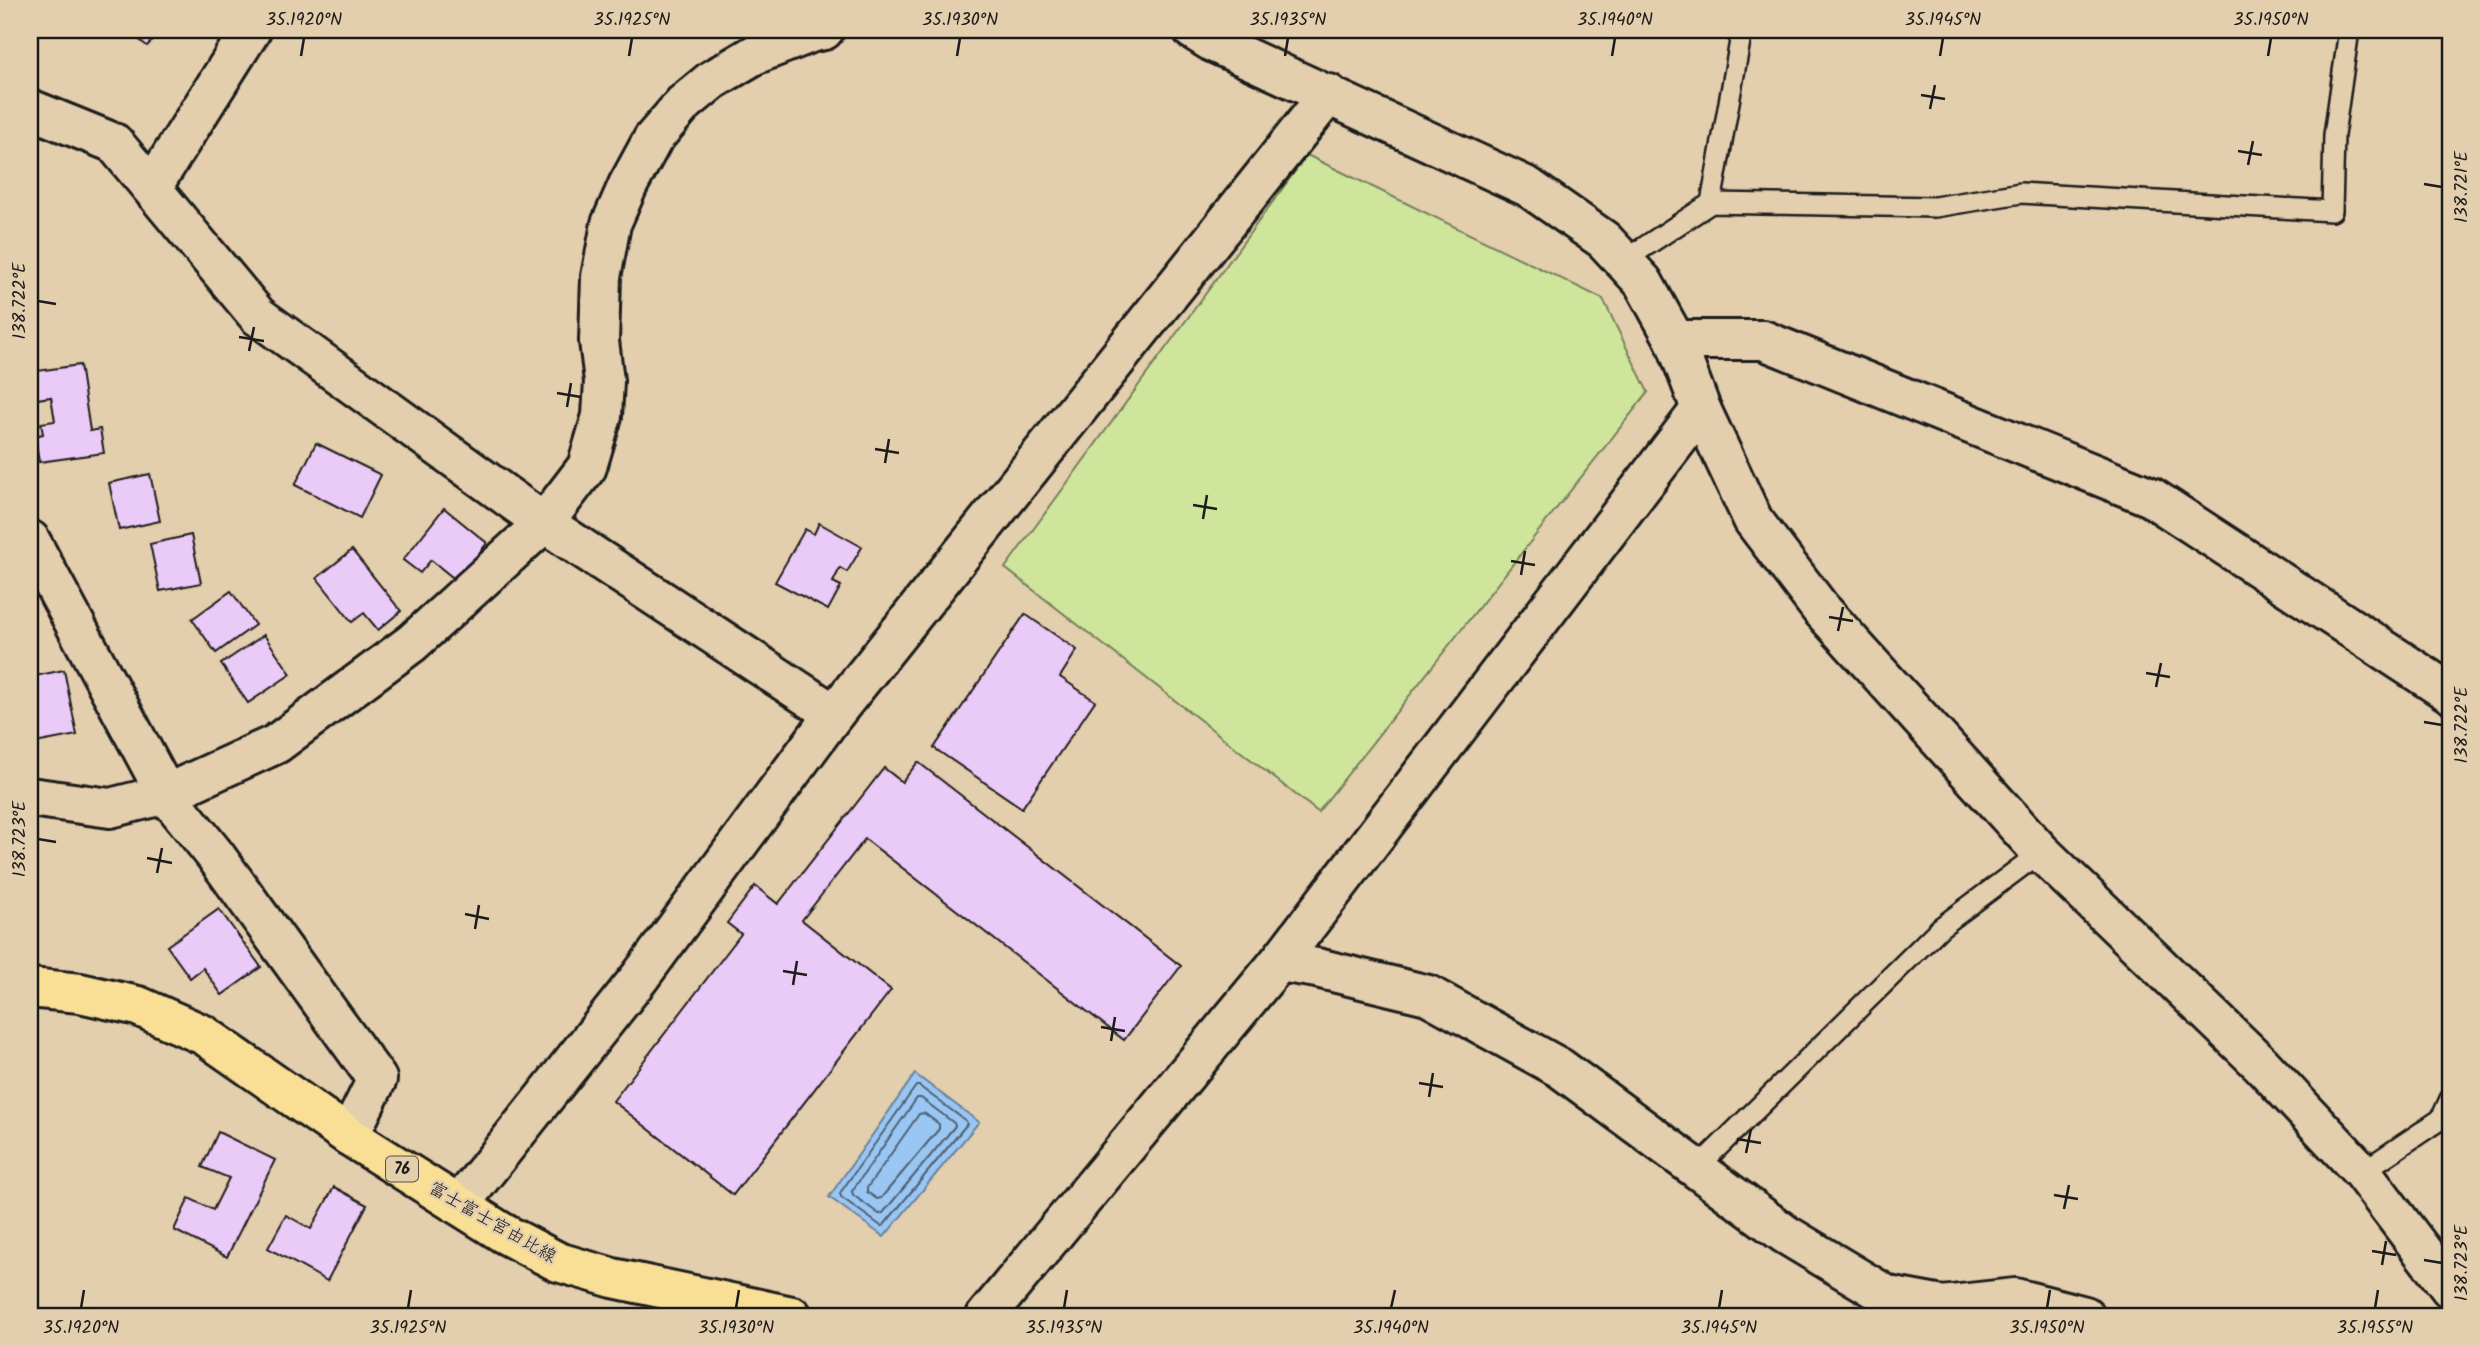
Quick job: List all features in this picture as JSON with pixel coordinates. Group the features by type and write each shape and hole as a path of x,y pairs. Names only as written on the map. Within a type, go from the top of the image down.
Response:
{"main road":[{"name":"富士富士宮由比線","path":"30,988 80,993 138,1006 204,1035 349,1136 458,1205 558,1262 613,1279 792,1316"}],"street":[{"path":"152,187 251,30"},
{"path":"30,797 110,808 166,794 276,744 411,643 544,523 587,467 602,416 604,381 599,341 601,276 611,224 653,139 683,104 712,80 754,55 824,30"},
{"path":"1193,30 1212,42 1528,187 1604,240 1643,282 1675,340 1701,409 1753,520 1820,608 2041,852 2262,1064 2362,1172 2450,1288"},
{"path":"458,1205 640,977 834,714 1329,94"},
{"path":"30,109 114,144 258,316 544,523 834,714"},
{"path":"1675,340 1763,340 2151,497 2450,693"},
{"path":"986,1316 1279,962 1701,409"},
{"path":"30,540 166,794 215,855 377,1079 349,1136"},
{"path":"1279,962 1317,968 1428,995 1560,1068 1785,1234 1888,1296 1942,1306 2015,1298 2085,1316"}],"lane":[{"path":"1711,203 1742,30"},
{"path":"1623,261 1711,203 1935,207 2021,193 2332,211 2334,135 2349,30"},
{"path":"1696,1169 1941,927 2041,852"},
{"path":"2362,1172 2441,1119 2450,1100"}],"green space":[{"path":"1307,155 1603,299 1648,392 1318,812 1005,568"}],"water":[{"path":"915,1074 979,1122 884,1237 829,1197"}],"building":[{"path":"127,30 163,30 147,46"},
{"path":"80,365 90,431 100,429 104,453 39,462 35,436 43,434 41,423 55,421 51,397 30,400 30,372"},
{"path":"316,443 381,475 360,518 295,485"},
{"path":"150,474 160,521 119,530 109,483"},
{"path":"444,508 487,543 457,581 431,560 420,573 403,560"},
{"path":"819,523 862,547 847,572 840,568 833,582 841,586 828,610 775,582 805,529 814,534"},
{"path":"191,535 201,583 160,591 150,544"},
{"path":"352,550 401,611 378,630 364,613 352,622 317,578"},
{"path":"231,591 255,625 216,653 192,619"},
{"path":"1025,614 1077,650 1060,677 1095,701 1022,808 934,748"},
{"path":"264,635 291,674 248,703 221,664"},
{"path":"64,670 77,735 30,744 30,677"},
{"path":"918,762 1181,966 1124,1040 865,839 802,920 891,990 733,1195 613,1101 741,934 727,923 755,886 778,904 884,768 902,782"},
{"path":"219,909 261,967 222,995 203,968 190,978 167,946"},
{"path":"218,1132 275,1160 227,1257 174,1230 189,1198 213,1210 229,1178 202,1167"},
{"path":"334,1187 367,1205 327,1281 268,1248 286,1215 311,1229"},
{"path":"94,1307 116,1316 90,1316"}]}
